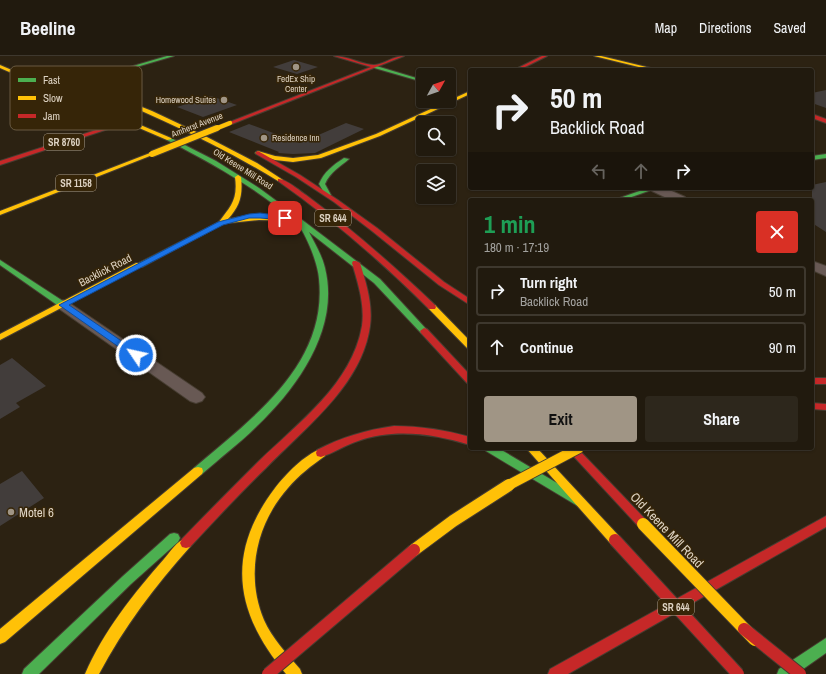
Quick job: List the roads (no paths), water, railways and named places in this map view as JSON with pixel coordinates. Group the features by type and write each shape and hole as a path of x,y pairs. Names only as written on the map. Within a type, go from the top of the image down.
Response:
{"main road":[{"path":"138,66 172,56"},
{"path":"336,56 416,79"},
{"name":"Amherst Avenue","path":"154,143 382,56"},
{"name":"Amherst Avenue","path":"0,213 373,66 402,56"},
{"path":"520,68 545,56"},
{"path":"596,56 648,68"},
{"name":"Old Keene Mill Road","path":"0,66 10,70"},
{"path":"456,90 468,94"},
{"path":"172,121 276,159 310,159 328,154 365,138 378,135 468,94"},
{"name":"Old Keene Mill Road","path":"142,109 172,121 215,142 272,175 327,213 380,258 468,344"},
{"path":"814,117 826,121"},
{"name":"Old Keene Mill Road","path":"142,128 192,151 257,189 356,263 377,281 468,379"},
{"name":"SR 8760","path":"0,162 100,130"},
{"path":"328,195 322,184 324,178 346,159 376,142 378,140 378,135"},
{"path":"251,151 295,174 328,195 360,219 433,279 468,302"},
{"path":"814,158 826,156"},
{"path":"221,223 239,201 241,190 238,177"},
{"path":"623,198 649,190"},
{"path":"0,637 260,418 280,395 306,359 319,333 323,316 324,283 318,257 299,220 260,216 239,218 221,223"},
{"name":"Backlick Road","path":"0,337 221,223"},
{"path":"0,262 63,305"},
{"path":"92,674 103,652 126,615 160,572 194,535 314,413 342,380 359,350 368,318 365,291 356,263"},
{"path":"814,381 826,381"},
{"path":"814,406 826,407"},
{"path":"295,674 276,652 261,629 251,604 248,584 248,552 255,531 268,506 289,481 319,454 335,444 353,437 377,431 403,430 432,432 468,441"},
{"path":"198,517 290,437"},
{"path":"493,450 580,502"},
{"name":"SR 644","path":"533,450 738,674"},
{"name":"Old Keene Mill Road","path":"573,450 744,629"},
{"path":"268,674 387,573 458,518 533,470 575,450"},
{"path":"555,674 826,521"},
{"path":"29,674 127,580 180,533"},
{"path":"744,629 800,674"},
{"name":"SR 644","path":"744,629 788,674"},
{"path":"784,674 826,645"}],"street":[{"path":"659,190 677,198"},
{"path":"814,266 826,272"},
{"path":"63,305 196,397"}],"place":[{"name":"FedEx Ship Center","path":"296,67"},
{"name":"Homewood Suites","path":"224,100"},
{"name":"Residence Inn","path":"264,138"},
{"name":"Motel 6","path":"11,512"}]}
